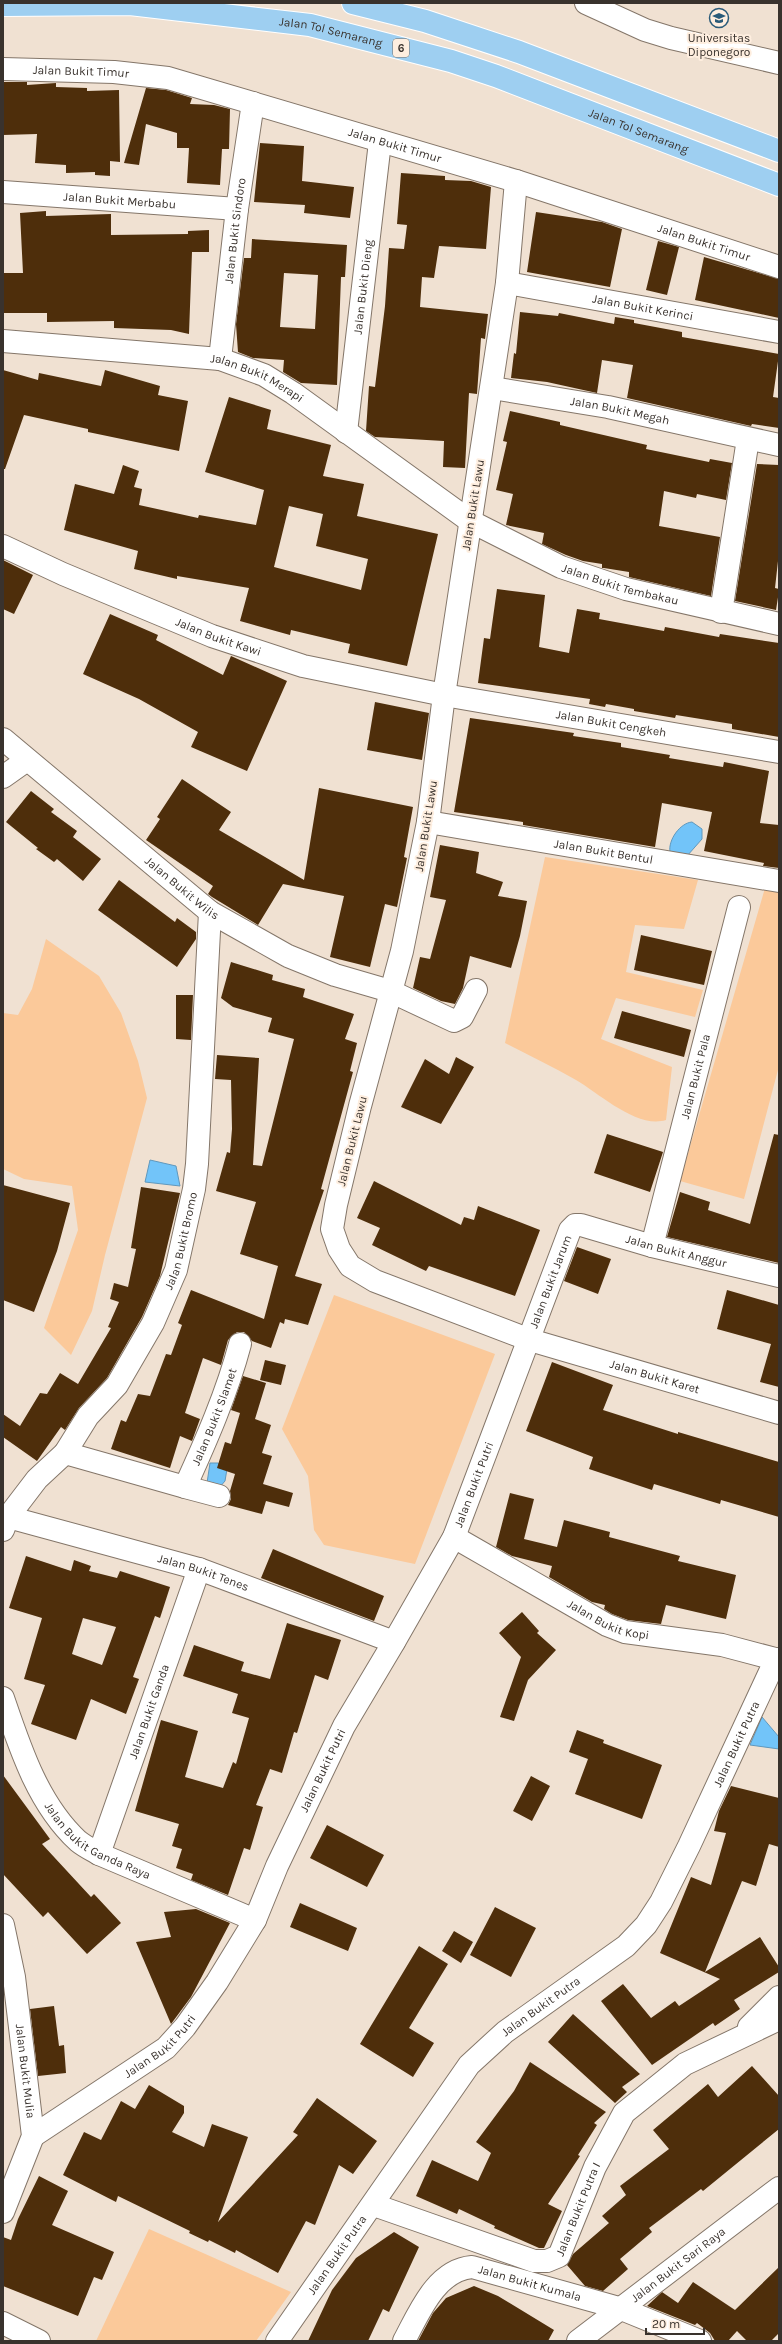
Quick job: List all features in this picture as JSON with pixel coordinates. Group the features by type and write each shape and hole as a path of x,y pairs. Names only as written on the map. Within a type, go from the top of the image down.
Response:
{"highway":[{"path":"353,3 425,21 518,52 779,151"},
{"name":"Jalan Tol Semarang","path":"3,5 130,4 310,25 451,61 496,76 779,185"}],"street":[{"path":"586,3 645,30 672,38 779,63"},
{"name":"Jalan Bukit Timur","path":"3,69 114,72 168,78 380,142 516,181 779,267"},
{"name":"Jalan Bukit Sindoro","path":"220,359 236,209 253,103"},
{"name":"Jalan Bukit Dieng","path":"346,432 380,142"},
{"name":"Jalan Bukit Lawu","path":"516,181 507,283 444,695 428,822 402,951 390,991 336,1205 332,1229 339,1249 350,1266 375,1281 530,1340"},
{"name":"Jalan Bukit Merbabu","path":"3,192 236,209"},
{"name":"Jalan Bukit Kerinci","path":"507,283 779,332"},
{"name":"Jalan Bukit Merapi","path":"3,341 220,359 264,375 293,393 470,521"},
{"name":"Jalan Bukit Megah","path":"492,388 608,407 779,445"},
{"path":"721,612 748,439"},
{"name":"Jalan Bukit Tembakau","path":"470,521 561,567 626,589 721,612 779,624"},
{"name":"Jalan Bukit Kawi","path":"3,546 63,574 219,638 303,666 444,695"},
{"name":"Jalan Bukit Cengkeh","path":"444,695 779,752"},
{"name":"Jalan Bukit Wilis","path":"3,739 27,760 64,788 154,867 210,912 288,956 335,975 390,991"},
{"path":"3,777 27,760"},
{"name":"Jalan Bukit Bentul","path":"428,822 779,881"},
{"name":"Jalan Bukit Pala","path":"652,1246 739,907"},
{"name":"Jalan Bukit Bromo","path":"5,1523 37,1479 65,1453 88,1416 117,1385 153,1323 176,1270 194,1188 197,1164 210,912"},
{"path":"390,991 454,1021 462,1017 476,990"},
{"name":"Jalan Bukit Anggur","path":"575,1225 581,1225 652,1246 779,1276"},
{"name":"Jalan Bukit Jarum","path":"530,1340 570,1230 575,1225"},
{"name":"Jalan Bukit Karet","path":"530,1340 779,1413"},
{"name":"Jalan Bukit Putri","path":"34,2136 166,2048 185,2027 217,1982 255,1920 277,1866 344,1726 454,1537 530,1340"},
{"name":"Jalan Bukit Slamet","path":"185,1487 212,1425 233,1369 240,1344"},
{"path":"65,1453 219,1496"},
{"name":"Jalan Bukit Tenes","path":"5,1523 199,1569 394,1642"},
{"name":"Jalan Bukit Kopi","path":"454,1537 600,1621 625,1632 722,1645 778,1659"},
{"name":"Jalan Bukit Ganda","path":"99,1854 199,1569"},
{"name":"Jalan Bukit Putra","path":"277,2341 374,2205 469,2066 505,2032 626,1946 646,1926 661,1902 778,1659"},
{"name":"Jalan Bukit Ganda Raya","path":"3,1698 19,1743 35,1780 59,1820 79,1842 99,1854 255,1920"},
{"name":"Jalan Bukit Mulia","path":"3,1925 14,1977 34,2136 3,2212"},
{"name":"Jalan Bukit Putra I","path":"740,2037 779,1997"},
{"name":"Jalan Bukit Putra I","path":"374,2205 534,2261 547,2261 559,2256 595,2167 624,2113 685,2064 779,2019"},
{"name":"Jalan Bukit Sari Raya","path":"578,2341 619,2308 779,2188"},
{"name":"Jalan Bukit Kumala","path":"404,2341 423,2307 441,2282 452,2273 462,2268 472,2267 619,2308 700,2341"},
{"path":"3,2324 39,2341"}],"shaded area":[{"path":"545,857 698,880 684,929 635,925 626,972 703,990 695,1017 616,998 601,1039 672,1067 666,1120 643,1120 631,1115 619,1109 576,1080 505,1043"},
{"path":"765,888 779,891 779,1066 744,1199 680,1181"},
{"path":"46,939 99,976 121,1013 138,1061 147,1098 105,1255 92,1311 71,1355 44,1328 78,1230 72,1186 24,1179 3,1169 3,1013 18,1015 32,989"},
{"path":"334,1295 495,1354 415,1564 324,1545 314,1530 308,1476 282,1429"},
{"path":"149,2229 291,2292 256,2341 96,2341"}],"water":[{"path":"692,822 702,829 702,839 687,856 670,852 673,837 683,825"},
{"path":"150,1160 176,1166 180,1186 145,1182"},
{"path":"210,1463 218,1463 227,1469 225,1481 219,1488 207,1483"},
{"path":"762,1717 779,1737 779,1749 750,1745"}],"building":[{"path":"3,82 27,82 27,85 56,83 56,87 87,88 87,91 119,90 120,162 110,161 110,176 95,175 95,172 66,173 66,165 35,163 37,134 3,135"},
{"path":"146,88 166,90 192,98 190,104 214,105 230,109 229,149 222,149 220,185 187,183 189,148 177,148 177,133 146,124 139,165 124,163"},
{"path":"260,143 304,146 302,181 354,187 350,218 304,213 305,205 254,202"},
{"path":"401,173 445,176 445,180 471,181 491,187 486,249 439,246 434,278 422,277 420,307 488,314 485,339 481,338 477,394 469,393 465,468 443,467 444,441 375,437 366,431 369,386 375,387 385,306 389,248 404,249 407,225 397,224"},
{"path":"46,211 46,216 111,214 111,235 188,234 188,231 209,230 209,252 192,252 189,334 171,330 114,328 114,321 47,322 47,313 3,313 3,273 23,273 20,213"},
{"path":"536,212 602,222 622,229 610,287 527,272"},
{"path":"252,239 347,245 345,277 341,277 337,385 301,383 283,372 284,360 253,358 238,352 236,324 244,258 251,258","holes":["284,273 318,275 315,329 280,327"]},
{"path":"658,241 679,247 667,295 646,290"},
{"path":"704,257 779,279 779,318 695,300"},
{"path":"520,312 558,316 559,313 614,324 615,317 634,320 634,323 682,332 682,337 779,354 773,397 779,398 779,428 752,424 751,426 627,398 633,365 602,360 597,393 547,382 511,378 514,353 516,354"},
{"path":"3,370 38,380 39,373 101,386 105,370 160,386 158,395 188,401 179,451 88,432 88,429 24,415 5,469 3,469"},
{"path":"229,397 271,410 267,429 331,445 323,476 364,484 357,516 438,534 407,666 348,653 350,644 291,630 290,635 240,621 249,588 177,576 177,579 134,569 138,551 64,530 75,484 114,494 123,465 139,471 134,487 142,489 139,505 198,518 199,515 256,525 264,490 205,472","holes":["289,506 323,514 316,546 368,559 361,590 274,567"]},
{"path":"510,411 560,422 560,425 647,445 646,449 709,462 710,459 732,463 726,500 697,494 696,498 664,491 659,526 720,537 711,596 629,577 629,572 602,568 602,564 583,561 542,544 544,533 506,525 513,494 496,490 507,442 503,441"},
{"path":"757,464 779,465 779,552 775,588 779,589 779,591 776,610 735,601"},
{"path":"3,560 33,575 14,614 3,609"},
{"path":"497,589 545,595 539,647 569,653 577,609 600,613 599,619 664,631 665,627 719,637 720,634 779,643 779,737 732,729 732,724 676,715 675,718 634,711 634,709 606,704 605,707 589,704 590,699 478,683 484,638 490,639"},
{"path":"110,614 158,635 156,640 223,675 231,656 287,681 247,771 191,747 198,732 139,699 83,674"},
{"path":"375,702 429,713 422,760 367,750"},
{"path":"470,718 574,733 573,736 621,743 621,747 670,755 669,758 723,767 724,762 769,771 760,823 779,825 779,868 763,866 764,863 704,851 712,812 662,803 655,847 523,825 523,822 454,812"},
{"path":"182,779 231,812 219,830 304,880 319,788 413,807 404,857 407,858 397,907 385,904 370,967 330,957 344,896 283,884 258,925 208,894 213,886 146,840 160,819 157,817"},
{"path":"31,791 54,809 51,812 77,831 73,837 101,859 83,881 57,859 54,862 36,849 38,848 6,822"},
{"path":"440,845 479,852 476,873 503,882 498,896 527,901 520,936 511,968 470,956 463,988 455,1004 441,1001 413,988 420,957 430,959 446,900 430,897"},
{"path":"119,880 175,922 177,918 196,932 196,939 177,967 98,910"},
{"path":"641,935 712,951 704,985 634,970"},
{"path":"231,962 273,975 272,980 305,989 303,997 354,1014 345,1039 357,1043 350,1071 353,1072 321,1189 324,1190 295,1276 322,1284 308,1325 285,1319 284,1324 280,1322 271,1348 252,1341 244,1332 237,1332 228,1340 221,1365 203,1358 185,1413 200,1419 192,1441 180,1436 170,1468 111,1449 121,1420 126,1422 138,1394 150,1396 166,1354 171,1355 182,1325 178,1323 191,1290 264,1319 278,1266 240,1254 256,1202 216,1191 227,1152 230,1153 232,1129 231,1080 215,1079 217,1055 259,1058 253,1165 262,1166 294,1039 268,1032 272,1018 233,1007 221,998"},
{"path":"176,995 193,995 191,1040 176,1039"},
{"path":"622,1011 691,1030 684,1057 614,1038"},
{"path":"456,1057 474,1067 441,1124 401,1107 425,1059 449,1074"},
{"path":"607,1134 663,1152 650,1192 594,1173"},
{"path":"774,1134 779,1135 779,1263 667,1237 680,1192 710,1202 708,1210 750,1224"},
{"path":"374,1181 461,1225 464,1217 474,1220 478,1206 540,1230 515,1296 429,1266 426,1271 372,1245 380,1228 357,1218"},
{"path":"3,1185 70,1203 57,1251 34,1312 3,1300"},
{"path":"141,1187 180,1193 160,1276 142,1317 107,1378 79,1408 65,1430 61,1427 37,1461 3,1437 3,1414 20,1426 40,1393 47,1394 60,1373 78,1384 111,1328 108,1327 119,1302 110,1299 114,1283 128,1287 136,1249 131,1248"},
{"path":"577,1247 611,1259 598,1294 564,1281"},
{"path":"727,1290 779,1305 779,1387 760,1382 771,1344 717,1329"},
{"path":"265,1360 286,1365 281,1385 260,1380"},
{"path":"552,1362 613,1385 603,1410 678,1434 678,1432 779,1462 779,1517 721,1500 720,1504 654,1484 652,1490 589,1469 593,1457 526,1431"},
{"path":"243,1376 266,1383 255,1419 271,1425 262,1453 272,1456 263,1484 293,1493 289,1507 266,1501 262,1514 228,1505 231,1499 230,1491 235,1474 217,1468 225,1442 231,1444 240,1413 231,1410"},
{"path":"510,1493 534,1499 524,1539 557,1547 564,1520 610,1532 609,1537 680,1556 678,1561 736,1575 726,1619 666,1605 661,1624 628,1620 612,1614 604,1609 605,1605 592,1602 549,1577 552,1566 512,1556 496,1547"},
{"path":"273,1549 384,1596 374,1621 261,1578"},
{"path":"26,1556 71,1571 74,1560 91,1566 89,1571 117,1578 120,1571 170,1587 160,1618 155,1616 133,1677 139,1679 126,1714 91,1699 76,1740 31,1724 45,1685 24,1679 42,1618 9,1608","holes":["83,1618 116,1627 102,1665 72,1654"]},
{"path":"522,1612 539,1631 537,1633 556,1650 528,1680 514,1721 500,1717 521,1657 499,1633"},
{"path":"287,1623 341,1640 328,1680 315,1675 297,1733 294,1732 282,1773 270,1769 256,1805 263,1807 250,1850 244,1848 228,1895 191,1880 193,1874 176,1868 182,1849 172,1846 179,1824 135,1811 161,1720 198,1731 185,1777 223,1788 233,1762 236,1764 249,1718 232,1713 238,1694 183,1676 194,1645 244,1662 241,1671 270,1679"},
{"path":"577,1730 604,1740 603,1743 662,1765 642,1819 575,1794 588,1759 569,1752"},
{"path":"3,1775 50,1839 42,1844 91,1897 94,1894 121,1923 87,1954 48,1912 43,1917 3,1874"},
{"path":"531,1776 550,1786 532,1821 513,1811"},
{"path":"731,1786 779,1798 779,1847 769,1844 756,1886 742,1881 705,1972 760,1937 779,1967 779,1972 734,2000 740,2009 715,2026 713,2023 652,2065 601,2001 623,1984 651,2018 675,2001 679,2006 720,1979 660,1953 691,1877 711,1885 726,1833 714,1831 719,1811"},
{"path":"327,1825 384,1855 367,1887 310,1858"},
{"path":"300,1903 357,1928 348,1951 290,1927"},
{"path":"495,1907 536,1928 511,1977 470,1955"},
{"path":"196,1909 230,1923 191,1997 171,2024 136,1942 171,1937 164,1912"},
{"path":"454,1931 473,1942 461,1963 442,1951"},
{"path":"419,1946 448,1964 409,2028 434,2043 413,2077 360,2044"},
{"path":"54,2006 59,2046 64,2045 66,2073 38,2076 30,2009"},
{"path":"573,2014 640,2074 622,2087 627,2092 615,2103 548,2042"},
{"path":"530,2062 606,2112 594,2123 597,2125 578,2155 580,2156 548,2204 562,2211 544,2248 539,2248 494,2228 495,2226 459,2209 457,2214 416,2196 432,2160 478,2181 491,2153 476,2142 514,2091"},
{"path":"752,2066 779,2096 779,2129 703,2191 701,2189 649,2228 652,2232 620,2259 628,2269 603,2291 585,2286 567,2265 573,2254 609,2223 602,2216 626,2195 620,2186 669,2149 653,2130 708,2084 718,2097"},
{"path":"149,2085 184,2106 184,2113 172,2132 204,2147 212,2124 248,2137 218,2222 298,2135 293,2132 317,2098 377,2141 353,2174 339,2165 315,2225 306,2221 278,2273 236,2250 235,2253 209,2240 208,2242 189,2233 190,2231 118,2196 116,2202 63,2175 84,2132 101,2140 121,2101 135,2109"},
{"path":"39,2176 68,2191 52,2225 114,2252 102,2280 94,2277 78,2316 3,2286 3,2237 11,2240 18,2219"},
{"path":"394,2232 419,2247 389,2312 383,2309 368,2341 308,2341 332,2290 356,2258"},
{"path":"779,2267 779,2333 771,2341 747,2341 737,2331 728,2341 715,2341 710,2333 697,2323 695,2325 647,2306 662,2292 678,2303 693,2282 735,2310"},
{"path":"474,2286 498,2296 554,2330 548,2341 418,2341 433,2313 446,2298"}],"place":[{"name":"Universitas Diponegoro","path":"719,18"}]}
